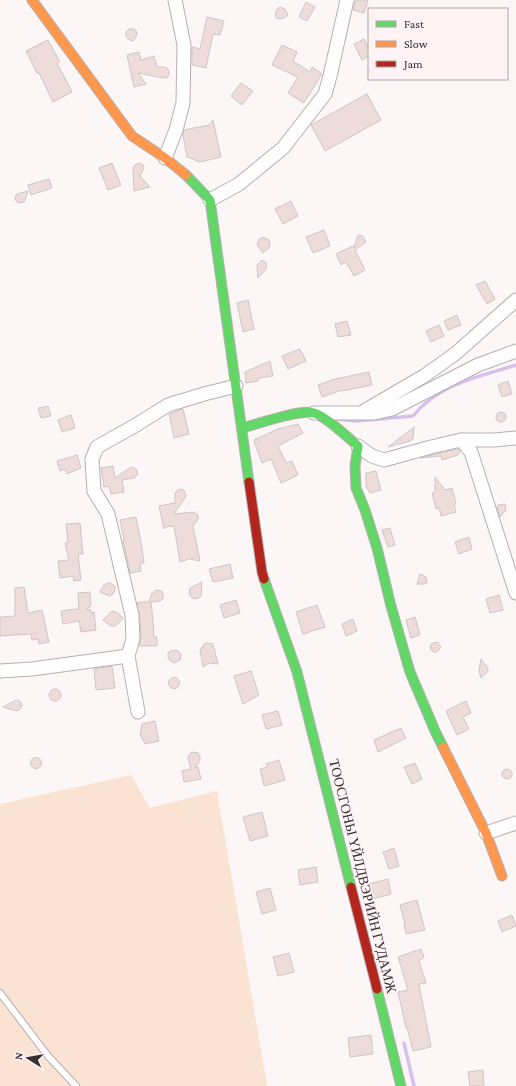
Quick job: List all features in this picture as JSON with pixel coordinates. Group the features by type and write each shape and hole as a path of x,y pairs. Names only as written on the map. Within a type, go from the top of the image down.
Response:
{"main road":[{"path":"32,0 132,136 165,158 188,176 210,200"},
{"name":"ТООСГОНЫ ҮЙЛДВЭРИЙН ГУДАМЖ","path":"210,200 262,572 297,672 401,1086"},
{"path":"242,428 298,414 313,413 324,418 358,446 355,466 356,488 365,510 377,548 391,606 410,672 435,731 486,833 502,876"}],"street":[{"path":"165,158 176,130 183,103 184,45 175,0"},
{"path":"210,200 239,184 283,148 325,94 347,0"},
{"path":"360,413 424,376 449,359 516,300"},
{"path":"313,413 375,413 392,409 478,365 516,351"},
{"path":"138,712 128,656 133,639 132,615 108,514 94,491 92,459 97,447 136,425 168,404 236,386"},
{"path":"358,446 372,456 384,460 461,440 516,438"},
{"path":"461,440 471,452 516,593"},
{"path":"0,671 32,669 128,656"},
{"path":"486,833 516,823"}],"lane":[{"path":"0,993 48,1056 76,1086"}],"shaded area":[{"path":"131,775 150,808 217,791 267,1086 0,1086 0,804"}],"building":[{"path":"356,0 368,0 364,13 353,10"},
{"path":"306,2 315,7 307,21 299,17"},
{"path":"280,7 285,9 288,15 280,19 276,18 275,14 277,9"},
{"path":"207,17 224,21 220,35 213,34 206,68 192,65 192,47 200,49"},
{"path":"129,29 134,29 137,32 133,41 128,39 126,36 126,32"},
{"path":"364,39 368,47 368,57 362,60 354,44"},
{"path":"48,40 60,62 57,63 72,92 53,102 26,51"},
{"path":"282,45 297,52 293,61 310,72 312,67 322,74 304,103 288,93 298,77 272,65"},
{"path":"139,52 141,60 154,56 157,67 165,67 168,69 168,77 163,78 138,73 146,84 134,87 127,55"},
{"path":"241,83 253,91 242,105 231,96"},
{"path":"367,94 381,120 325,151 311,125"},
{"path":"213,120 221,157 200,162 187,157 183,135 184,130 209,125"},
{"path":"112,163 121,185 108,190 99,168"},
{"path":"139,163 143,165 144,168 140,176 150,187 134,191 133,168"},
{"path":"49,179 52,188 31,195 28,185"},
{"path":"28,191 24,202 19,203 16,201 15,197 17,194"},
{"path":"291,201 298,216 283,224 275,209"},
{"path":"324,230 330,246 313,253 306,237"},
{"path":"358,235 363,236 366,242 355,250 365,270 354,276 346,262 341,265 336,254 353,246 354,248"},
{"path":"263,237 269,240 270,244 269,248 263,253 257,245 259,239"},
{"path":"262,260 266,263 267,268 258,278 257,265"},
{"path":"485,281 495,299 487,304 476,285"},
{"path":"248,300 254,329 243,332 237,303"},
{"path":"457,315 461,325 448,330 444,321"},
{"path":"347,321 351,335 338,337 335,324"},
{"path":"439,325 444,336 431,342 426,331"},
{"path":"300,349 306,361 288,369 282,356"},
{"path":"270,361 273,376 259,378 258,381 246,383 245,372"},
{"path":"369,372 372,385 342,390 322,397 318,385 335,379"},
{"path":"508,381 512,394 502,397 498,385"},
{"path":"48,406 51,416 41,418 38,408"},
{"path":"183,409 189,434 174,438 169,414"},
{"path":"501,412 506,417 501,422 496,417"},
{"path":"71,415 75,428 62,432 58,420"},
{"path":"298,424 303,433 278,446 286,463 292,461 298,475 281,483 271,459 262,463 254,440 278,429"},
{"path":"414,427 413,439 388,447"},
{"path":"458,449 460,451 458,455 442,460 441,456 420,458"},
{"path":"77,455 81,468 67,474 65,469 60,471 57,461"},
{"path":"113,466 115,478 131,467 136,469 138,474 134,478 122,480 124,492 111,494 109,486 104,487 101,468"},
{"path":"376,471 381,490 370,493 366,486 366,473"},
{"path":"435,477 445,490 452,488 456,504 454,505 456,512 441,516 439,508 436,509 432,493 435,492"},
{"path":"179,489 184,490 186,496 174,514 193,512 198,515 198,519 193,526 200,561 189,559 180,562 174,526 165,527 164,529 159,506 175,503 175,493"},
{"path":"505,504 506,510 500,517 497,507 498,505"},
{"path":"136,517 144,563 140,564 141,571 130,573 120,520"},
{"path":"80,523 83,554 78,554 81,580 74,581 73,576 60,578 58,561 69,560 65,543 68,542 66,524"},
{"path":"390,528 395,545 388,547 382,530"},
{"path":"469,537 472,549 459,554 455,542"},
{"path":"230,564 233,578 213,582 209,569"},
{"path":"420,574 426,577 427,583 417,584"},
{"path":"202,582 201,596 196,599 192,598 189,594 190,588"},
{"path":"108,583 115,586 114,593 110,596 100,592 104,585"},
{"path":"24,587 28,613 42,610 49,642 39,644 38,639 32,640 31,634 0,636 0,617 15,616 15,588"},
{"path":"156,590 162,591 163,595 163,599 160,601 151,602 154,637 157,637 157,646 139,646 141,639 137,603 149,602 152,593"},
{"path":"90,592 91,606 86,609 91,610 91,613 94,612 96,630 81,632 79,621 63,624 61,611 79,609 78,593"},
{"path":"499,595 503,610 490,613 486,599"},
{"path":"236,600 240,613 224,618 220,605"},
{"path":"317,605 325,627 303,634 296,612"},
{"path":"112,611 118,613 123,618 115,626 111,626 103,620"},
{"path":"415,617 420,635 411,638 406,620"},
{"path":"353,619 357,631 346,636 342,624"},
{"path":"437,642 441,647 437,652 433,652 430,648 431,644"},
{"path":"205,643 213,644 218,664 209,663 203,667 200,650"},
{"path":"172,650 178,651 181,654 180,660 174,663 170,661 168,657 168,653"},
{"path":"481,659 488,668 488,671 481,678 479,671"},
{"path":"112,666 115,688 96,690 94,669"},
{"path":"251,671 259,695 243,704 234,676"},
{"path":"172,678 176,678 178,679 178,687 172,688 169,685 169,681"},
{"path":"55,689 59,691 61,695 59,699 55,701 51,699 49,695 51,691"},
{"path":"16,700 20,701 22,704 19,710 16,711 3,707"},
{"path":"466,701 471,713 463,717 469,729 457,735 446,711"},
{"path":"278,711 282,725 266,729 262,715"},
{"path":"155,721 159,741 145,744 140,735 142,724"},
{"path":"401,728 406,738 378,752 374,740"},
{"path":"192,752 198,753 200,756 200,760 195,768 198,767 201,779 184,782 182,771 191,769 188,758"},
{"path":"34,758 38,758 40,759 40,767 34,768 31,765 31,761"},
{"path":"279,760 285,780 264,786 260,769 267,767 266,764"},
{"path":"415,763 422,779 412,784 404,767"},
{"path":"507,769 512,774 507,779 502,774"},
{"path":"262,812 268,836 250,841 243,817"},
{"path":"394,848 399,866 389,869 383,852"},
{"path":"316,867 318,882 300,885 298,870"},
{"path":"388,879 391,894 373,899 369,884"},
{"path":"270,888 276,910 262,914 256,892"},
{"path":"417,900 425,930 406,934 400,905"},
{"path":"512,915 516,926 502,932 498,921"},
{"path":"421,949 424,957 419,961 426,983 419,984 431,1047 413,1051 398,992 408,990 398,957"},
{"path":"289,953 294,972 278,976 273,957"},
{"path":"371,1035 373,1054 350,1057 348,1038"},
{"path":"483,1070 484,1086 470,1086 468,1072"}],"waterway":[{"path":"336,419 356,421 413,416 434,396 447,389 474,378 516,365"},
{"path":"404,1043 414,1086"}],"traffic: fast":[{"path":"186,175 210,200 249,482"},
{"path":"242,428 289,415 307,412 314,413 331,423 358,446 355,466 356,488 365,510 377,548 391,606 410,672 443,747"},
{"path":"264,579 297,672 351,887"},
{"path":"377,989 401,1086"}],"traffic: slow":[{"path":"32,0 132,136 165,158 186,175"},
{"path":"443,747 486,833 502,876"}],"traffic: jam":[{"path":"249,482 264,579"},
{"path":"351,887 377,989"}]}
